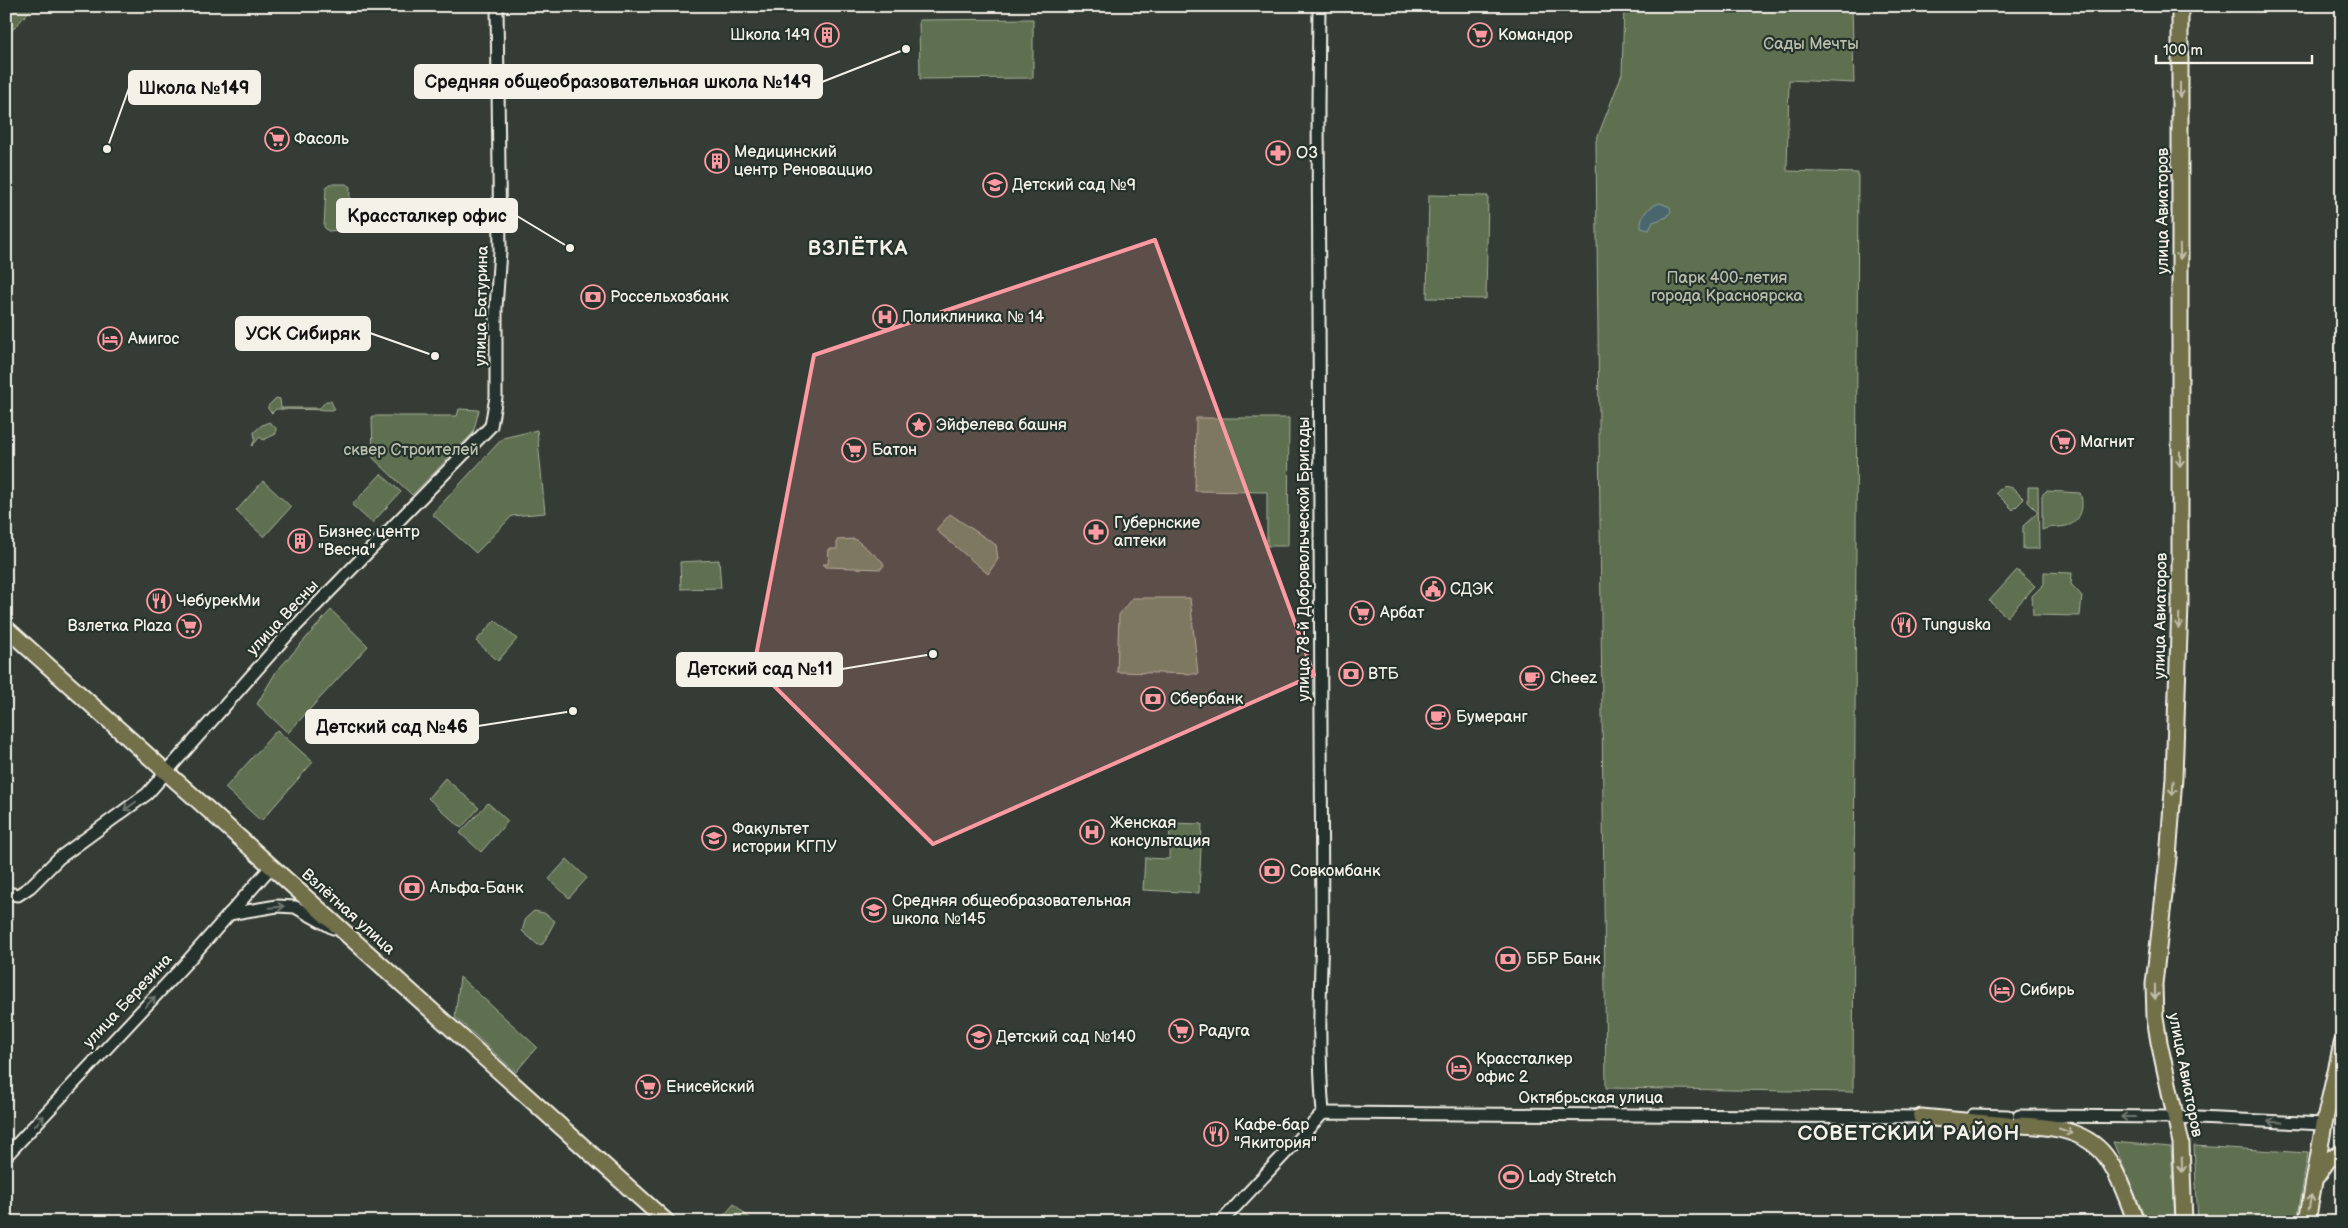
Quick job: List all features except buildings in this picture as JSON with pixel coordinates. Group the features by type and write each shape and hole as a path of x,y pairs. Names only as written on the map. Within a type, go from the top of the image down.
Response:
{"main road":[{"name":"улица Авиаторов","path":"2180,6 2180,605 2174,778 2167,868 2154,984 2158,1034 2181,1143 2184,1222"},
{"name":"Взлётная улица","path":"6,628 667,1222"},
{"path":"2307,1222 2324,1124 2342,1044"},
{"path":"1921,1117 2013,1120 2052,1126 2076,1135 2093,1144 2110,1161 2136,1222"},
{"path":"2313,1182 2328,1160 2342,1152"}],"street":[{"name":"улица Батурина","path":"491,426 496,397 496,308 500,251 497,6"},
{"name":"улица 78-й Добровольческой Бригады","path":"1319,6 1322,932 1320,1026 1323,1113"},
{"name":"улица Весны","path":"6,893 18,894 30,887 59,858 147,794 290,633 491,426"},
{"name":"улица Березина","path":"6,1156 186,963 271,867"},
{"path":"228,914 277,906 296,907 354,939"},
{"name":"Октябрьская улица","path":"1323,1113 1921,1117"},
{"path":"1222,1222 1323,1113"},
{"path":"2013,1120 2176,1117 2324,1124"}],"highlighted area":[{"path":"1155,240 1314,675 933,844 754,666 814,355"}],"green space":[{"path":"6,6 34,6 6,37"},
{"name":"Парк 400-летия города Красноярска","path":"1624,6 1852,6 1854,83 1789,80 1787,171 1858,173 1853,1092 1606,1088 1596,141 1622,74"},
{"path":"1033,19 1033,78 920,79 919,20"},
{"path":"329,184 346,184 350,187 349,226 344,230 328,231 324,227 326,188"},
{"path":"1429,195 1488,196 1486,299 1427,298"},
{"path":"276,398 280,399 281,408 320,408 326,401 331,401 335,410 276,409 272,413 268,406"},
{"name":"сквер Строителей","path":"459,409 479,410 473,433 412,495 373,458 372,416 457,416"},
{"path":"1196,418 1289,418 1288,546 1267,546 1267,492 1195,491"},
{"path":"269,422 276,428 276,434 263,440 260,437 252,446 255,439 254,432"},
{"path":"537,430 545,513 512,516 476,553 432,514 503,438"},
{"path":"381,474 401,492 372,523 352,505"},
{"path":"263,481 291,507 264,537 236,511"},
{"path":"2003,486 2013,488 2024,499 2013,510 1996,493"},
{"path":"2028,487 2038,487 2039,549 2023,549 2023,526 2038,512 2028,502"},
{"path":"2046,491 2080,493 2082,508 2078,518 2066,526 2042,530 2042,495"},
{"path":"950,514 996,545 998,559 988,574 936,530"},
{"path":"855,539 882,561 884,565 881,569 826,567 823,564 828,564 829,549 837,549 837,540"},
{"path":"719,560 721,588 681,589 680,562"},
{"path":"2017,570 2035,586 2007,617 1989,601"},
{"path":"2044,572 2072,573 2071,584 2082,596 2080,616 2033,615 2032,596 2044,584"},
{"path":"1132,598 1190,598 1198,674 1117,672 1119,615"},
{"path":"331,610 368,646 288,733 257,704 276,672"},
{"path":"495,620 517,639 498,661 476,641"},
{"path":"277,730 313,762 261,821 225,788"},
{"path":"445,778 479,808 461,828 428,798"},
{"path":"488,803 508,821 481,852 460,833"},
{"path":"1170,823 1202,824 1199,893 1143,890 1145,858 1169,859"},
{"path":"567,859 587,878 569,898 549,879"},
{"path":"534,911 544,913 555,921 543,944 538,945 522,931 526,918"},
{"path":"460,977 537,1047 516,1072 455,1017"},
{"path":"2113,1142 2171,1147 2175,1222 2147,1222"},
{"path":"2194,1146 2308,1153 2297,1222 2198,1222"},
{"path":"734,1204 754,1222 718,1222"}],"water":[{"path":"1660,203 1670,207 1671,211 1667,217 1653,222 1649,230 1641,228 1642,219 1646,212 1652,206"}],"place":[{"name":"Школа 149","path":"827,35"},
{"name":"Командор","path":"1480,35"},
{"name":"Средняя общеобразовательная школа №149","path":"906,49"},
{"name":"Фасоль","path":"277,139"},
{"name":"Школа №149","path":"107,149"},
{"name":"O3","path":"1278,153"},
{"name":"Медицинский центр Реноваццио","path":"717,161"},
{"name":"Детский сад №9","path":"995,185"},
{"name":"Крассталкер офис","path":"570,248"},
{"name":"Россельхозбанк","path":"593,297"},
{"name":"Поликлиника № 14","path":"885,317"},
{"name":"Амигос","path":"110,339"},
{"name":"УСК Сибиряк","path":"435,356"},
{"name":"Эйфелева башня","path":"919,425"},
{"name":"Магнит","path":"2063,442"},
{"name":"Батон","path":"854,450"},
{"name":"Губернские аптеки","path":"1096,532"},
{"name":"Бизнес центр \"Весна\"","path":"300,541"},
{"name":"СДЭК","path":"1433,589"},
{"name":"ЧебурекМи","path":"159,601"},
{"name":"Арбат","path":"1362,613"},
{"name":"Tunguska","path":"1904,625"},
{"name":"Взлетка Plaza","path":"189,626"},
{"name":"Детский сад №11","path":"933,654"},
{"name":"ВТБ","path":"1351,674"},
{"name":"Cheez","path":"1532,678"},
{"name":"Сбербанк","path":"1153,699"},
{"name":"Детский сад №46","path":"573,711"},
{"name":"Бумеранг","path":"1438,717"},
{"name":"Женская консультация","path":"1092,832"},
{"name":"Факультет истории КГПУ","path":"714,838"},
{"name":"Совкомбанк","path":"1272,871"},
{"name":"Альфа-Банк","path":"412,888"},
{"name":"Средняя общеобразовательная школа №145","path":"874,910"},
{"name":"ББР Банк","path":"1508,959"},
{"name":"Сибирь","path":"2002,990"},
{"name":"Радуга","path":"1181,1031"},
{"name":"Детский сад №140","path":"979,1037"},
{"name":"Крассталкер офис 2","path":"1459,1068"},
{"name":"Енисейский","path":"648,1087"},
{"name":"Кафе-бар \"Якитория\"","path":"1216,1134"},
{"name":"Lady Stretch","path":"1511,1177"}],"district":[{"name":"ВЗЛЁТКА","path":"858,248"},
{"name":"СОВЕТСКИЙ РАЙОН","path":"1909,1133"}],"park label":[{"name":"Сады Мечты","path":"1811,44"}]}
